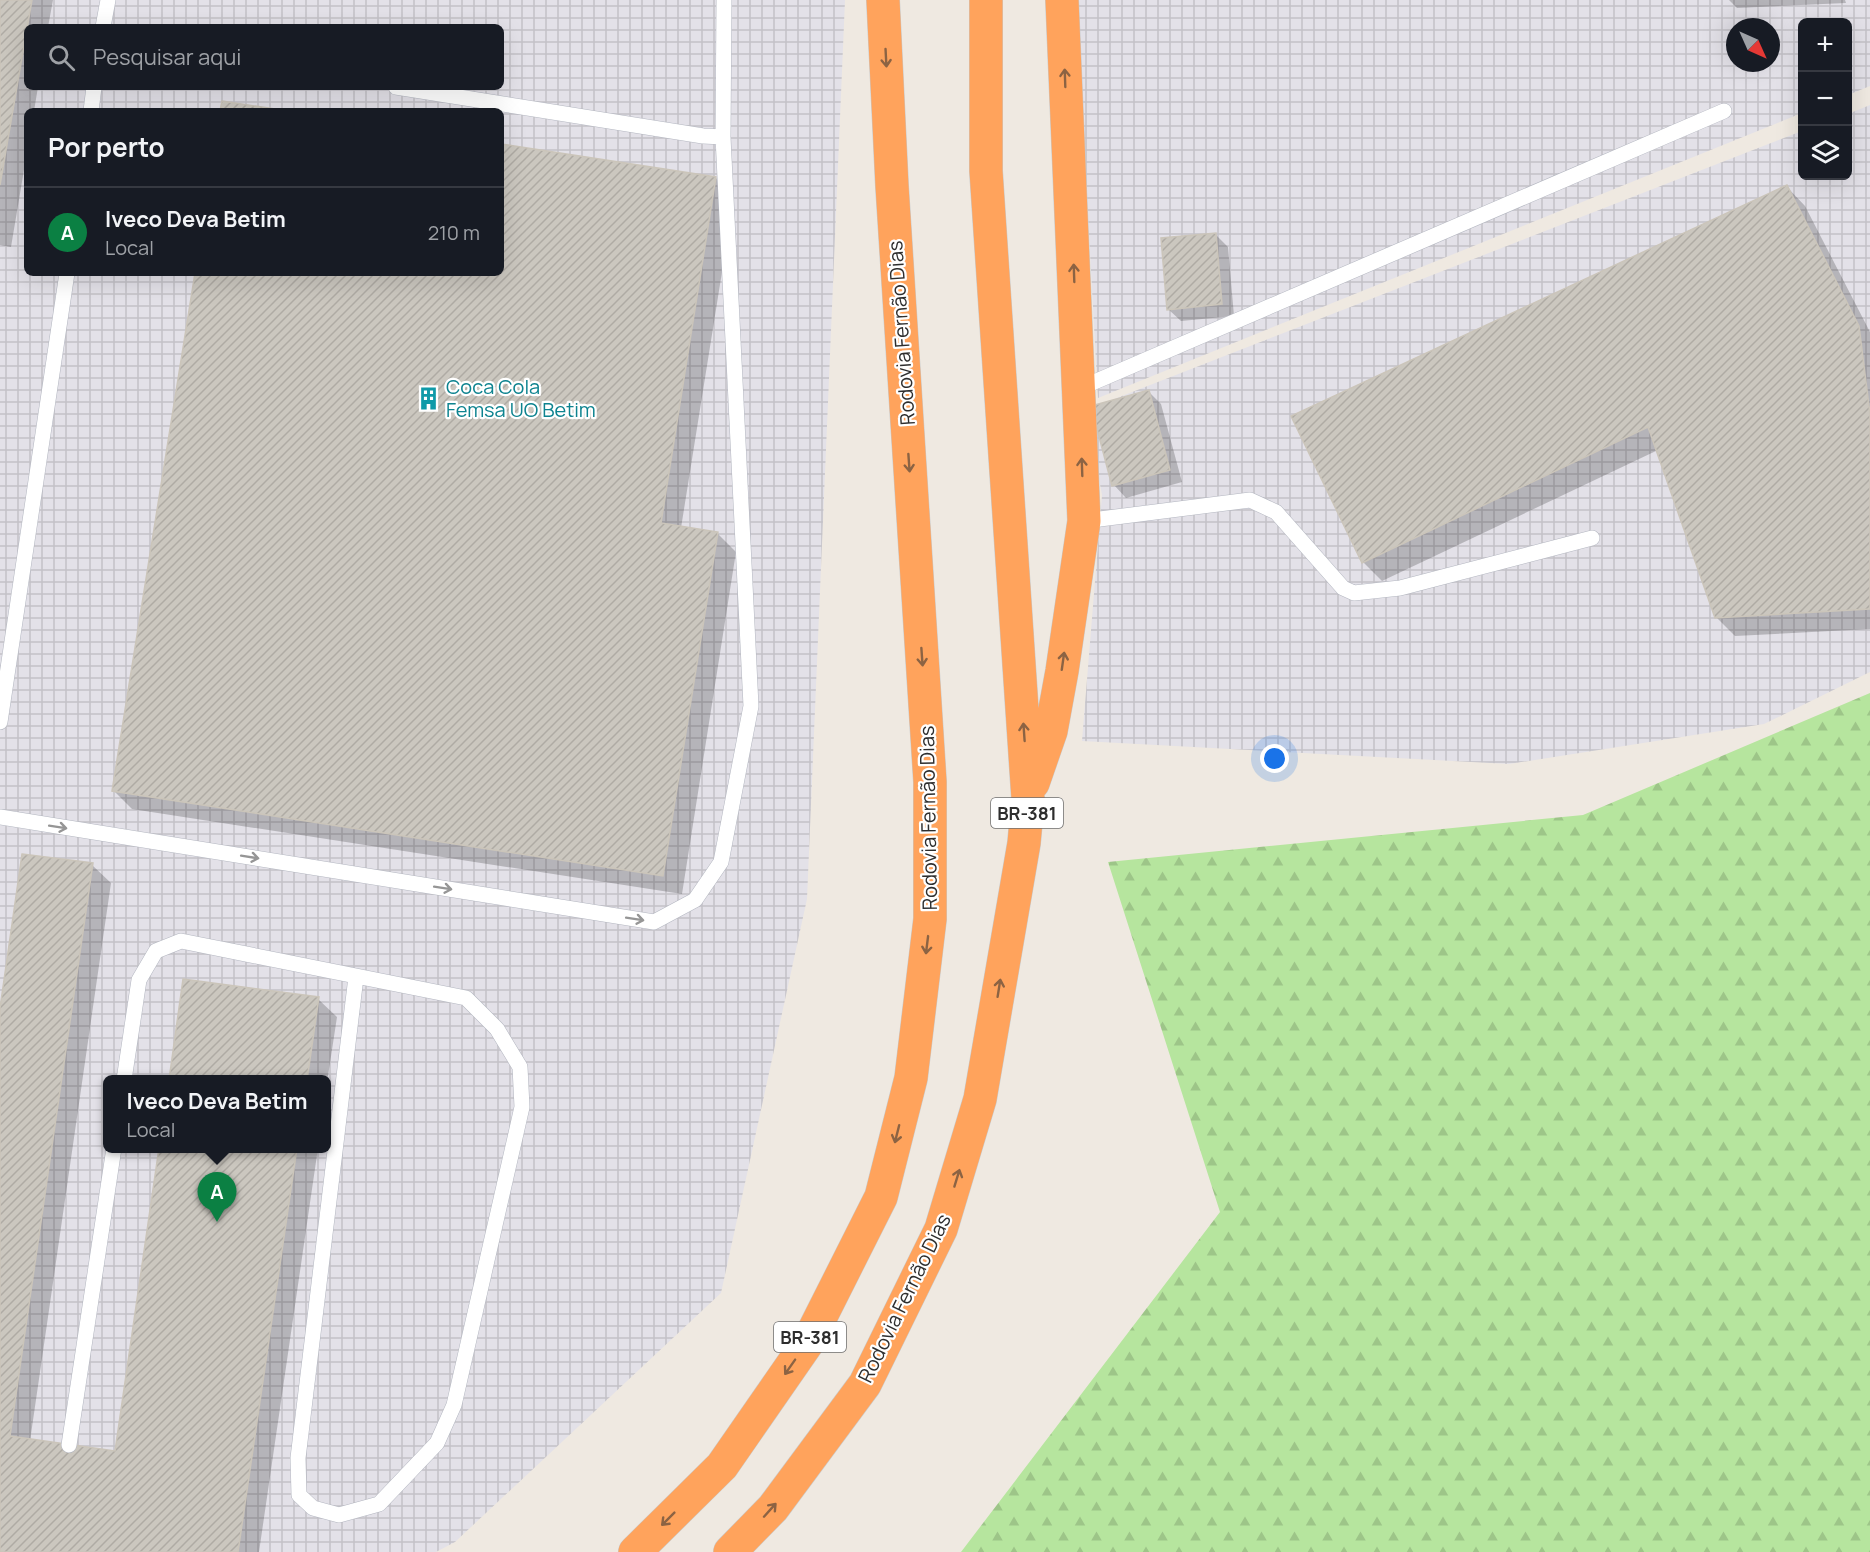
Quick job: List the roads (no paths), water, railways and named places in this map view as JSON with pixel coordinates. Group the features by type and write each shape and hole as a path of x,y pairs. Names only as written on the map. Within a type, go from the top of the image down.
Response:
{"highway":[{"name":"Rodovia Fernão Dias","path":"635,1552 722,1466 808,1342 881,1197 911,1078 930,919 930,782 892,186 883,0"},
{"name":"Rodovia Fernão Dias","path":"730,1552 773,1508 865,1384 941,1229 980,1099 1024,843 1028,799 986,171 986,0"},
{"path":"1028,799 1051,731 1084,521 1062,0"}],"lane":[{"path":"104,24 108,0"},
{"path":"0,817 654,922 695,900 721,862 751,706 723,137 724,0"},
{"path":"91,108 94,90"},
{"path":"415,90 691,134 723,137"},
{"path":"1078,389 1724,111"},
{"path":"0,722 67,276"},
{"path":"1084,521 1250,500 1276,512 1343,588 1354,593 1400,588 1593,538"},
{"path":"125,1075 139,980 156,951 181,941 466,998 497,1029 520,1067 522,1107 454,1405 437,1443 379,1504 339,1515 313,1508 299,1495 298,1458 356,977"},
{"path":"69,1445 113,1153"}],"place":[{"name":"Coca Cola Femsa UO Betim","path":"428,398"},
{"name":"Iveco Deva Betim","path":"217,1222"}]}
